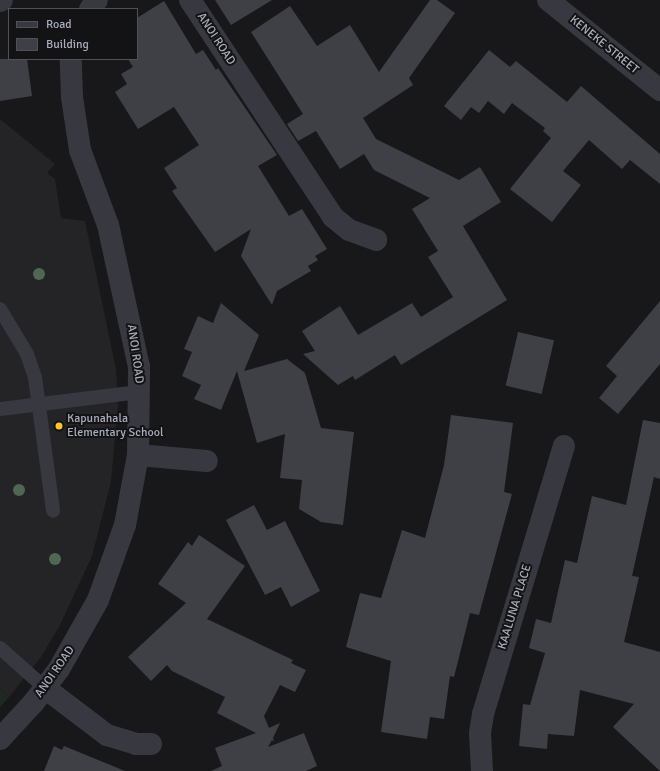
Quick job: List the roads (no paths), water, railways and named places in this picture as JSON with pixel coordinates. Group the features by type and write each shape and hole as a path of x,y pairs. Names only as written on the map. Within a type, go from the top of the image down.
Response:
{"street":[{"path":"91,8 97,0"},
{"name":"ANOI ROAD","path":"190,0 333,217 349,230 376,240"},
{"name":"KENEKE STREET","path":"548,0 660,90"},
{"name":"ANOI ROAD","path":"0,739 45,688 80,636 113,563 125,525 138,455 139,367 108,225 80,150 72,97 71,60"},
{"name":"KAALUNA PLACE","path":"482,771 480,733 483,714 564,446"},
{"path":"138,455 207,461"},
{"path":"45,688 107,735 136,744 151,744"}],"lane":[{"path":"0,309 31,362 39,403 53,511"},
{"path":"0,409 39,403 139,392"},
{"path":"0,648 45,688"}],"place":[{"name":"Kapunahala Elementary School","path":"59,426"}]}
